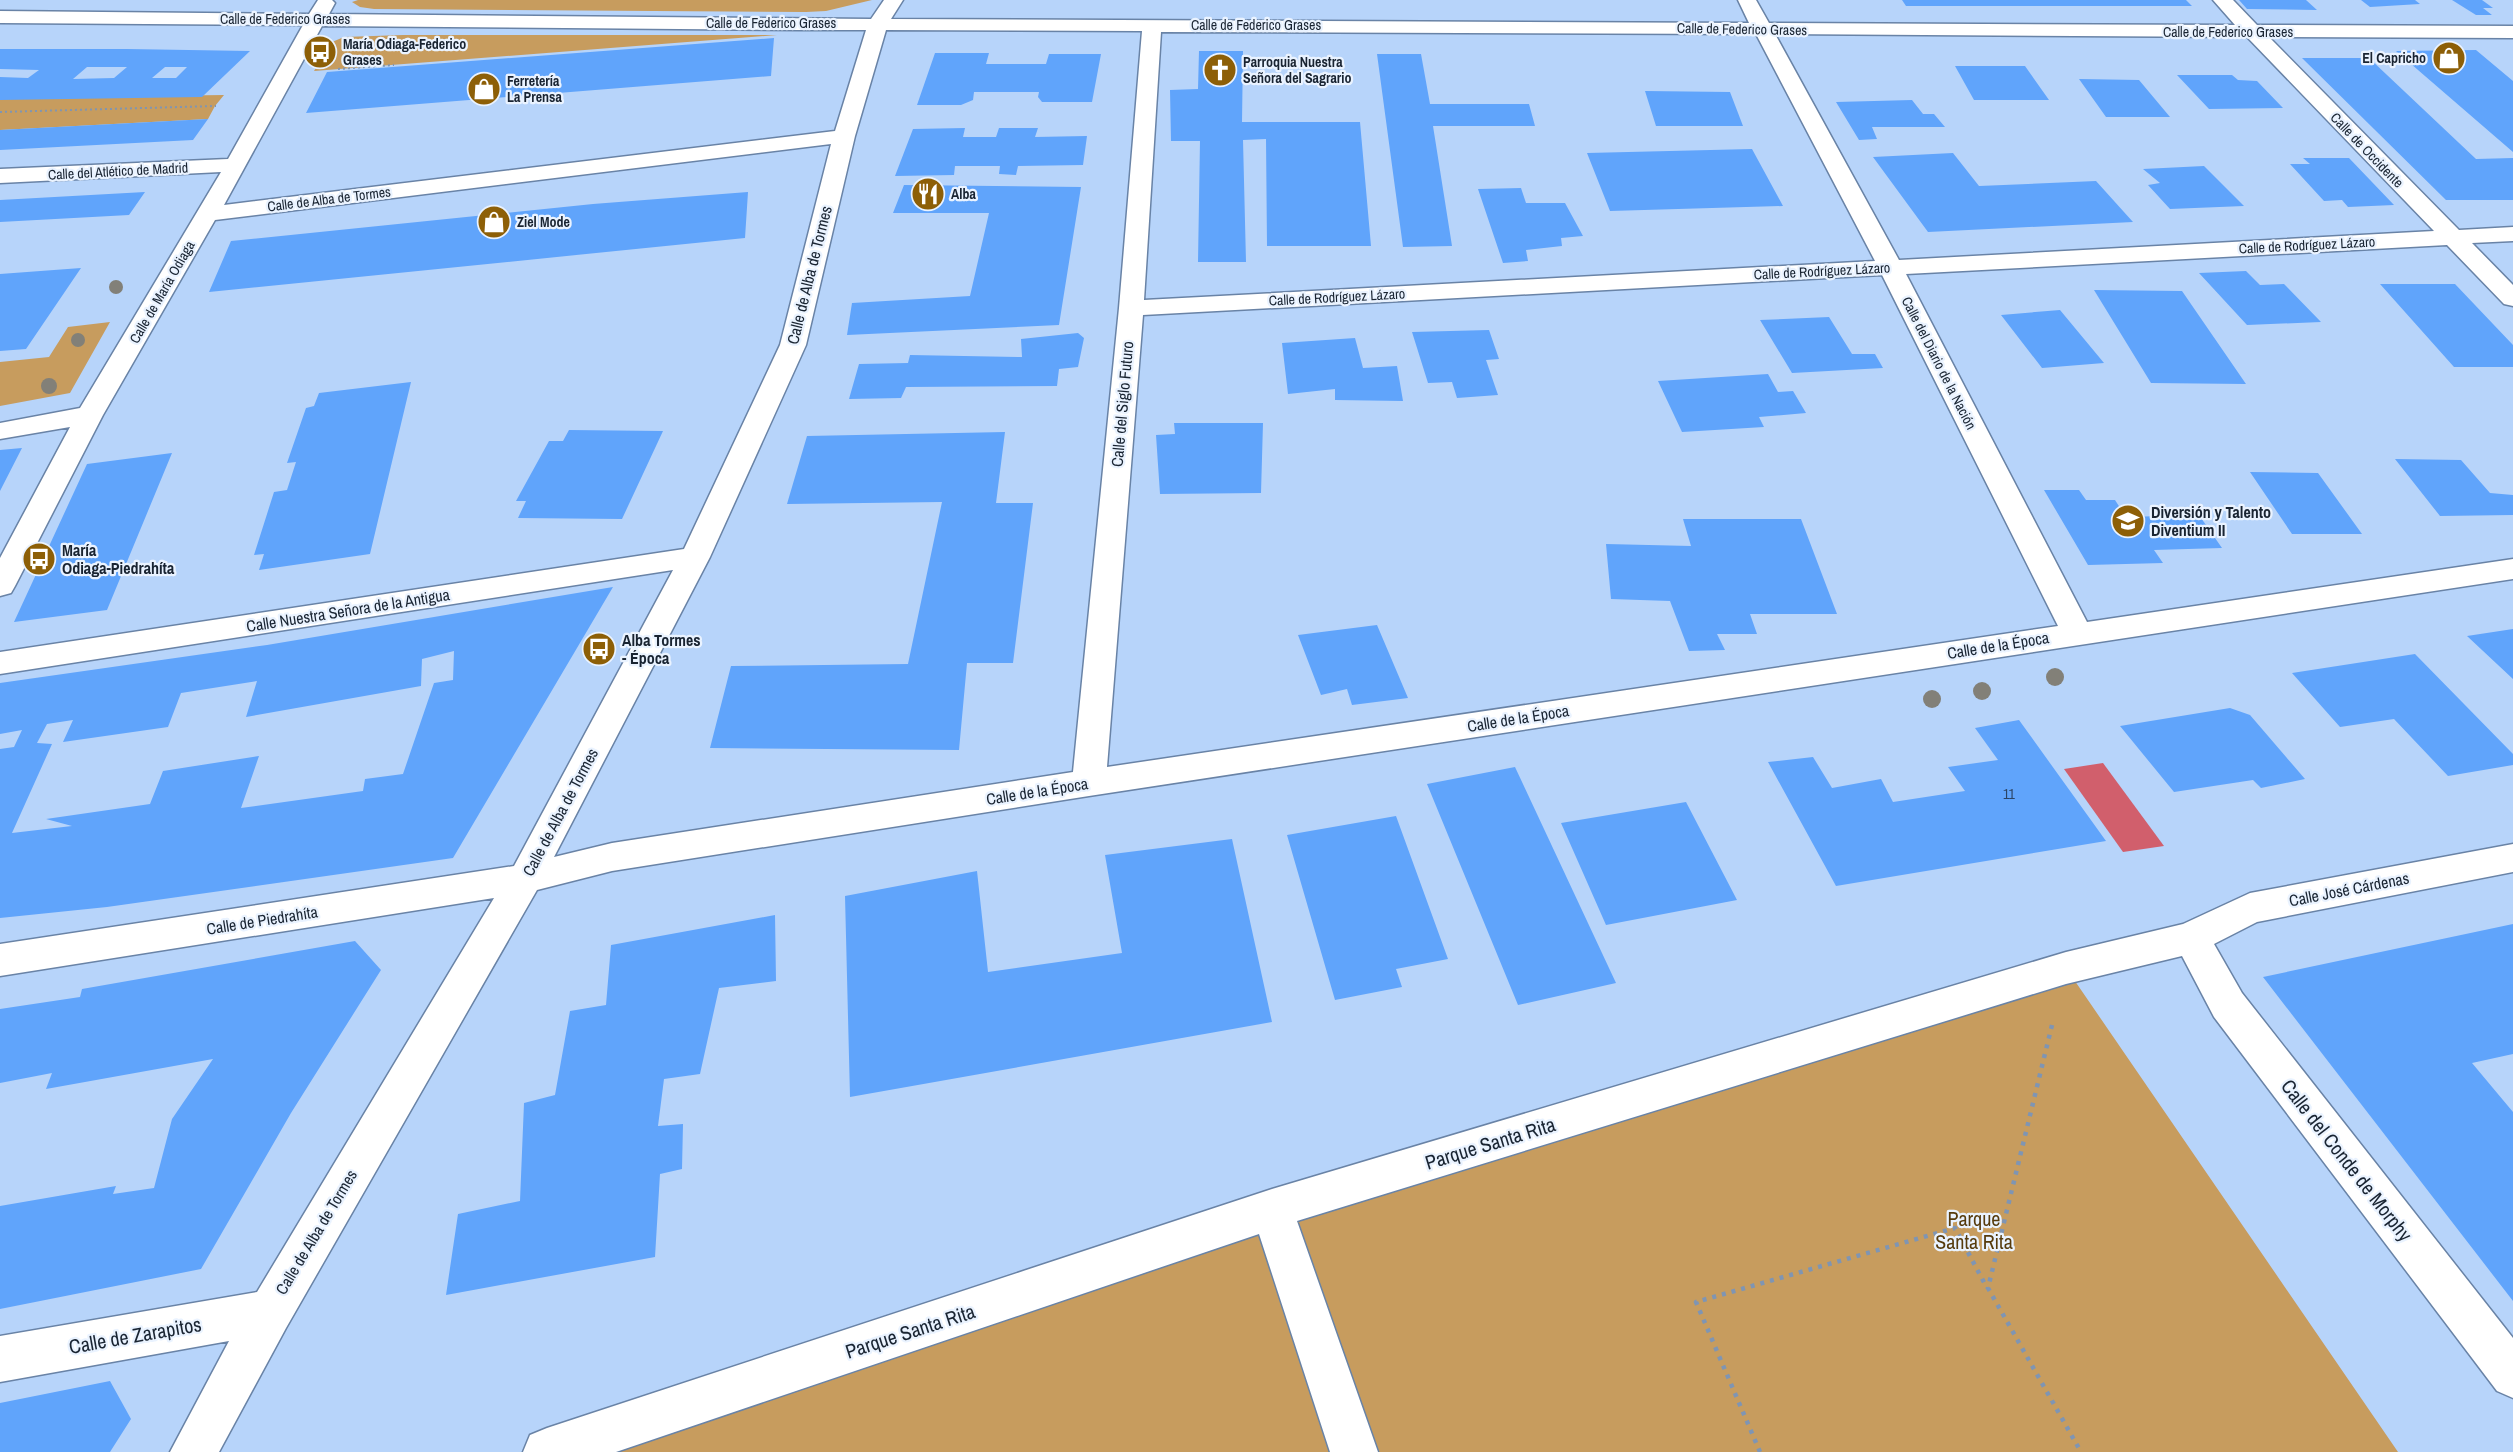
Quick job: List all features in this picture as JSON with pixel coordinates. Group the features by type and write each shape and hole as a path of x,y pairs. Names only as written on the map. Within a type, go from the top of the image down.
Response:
{"street":[{"name":"Calle del Diario de la Nación","path":"1748,0 1891,268 2077,633"},
{"name":"Calle de Occidente","path":"2222,0 2513,299"},
{"name":"Calle de Federico Grases","path":"0,17 322,9 886,12 1152,25 1762,30 2513,32"},
{"name":"Calle de María Odiaga","path":"0,586 90,415 236,165 322,9"},
{"name":"Calle de Alba de Tormes","path":"195,1452 270,1311 525,879 695,557 793,345 844,135 886,12"},
{"name":"Calle del Siglo Futuro","path":"1089,783 1131,308 1152,25"},
{"name":"Calle de Alba de Tormes","path":"208,214 844,135"},
{"name":"Calle del Atlético de Madrid","path":"0,176 236,165"},
{"name":"Calle de Rodríguez Lázaro","path":"1131,308 2513,234"},
{"path":"0,431 90,415"},
{"name":"Calle Nuestra Señora de la Antigua","path":"0,663 695,557"},
{"name":"Calle de la Época","path":"525,879 612,857 2077,633 2513,569"},
{"name":"Calle José Cárdenas","path":"2191,938 2250,908 2513,858"},
{"name":"Calle de Piedrahíta","path":"0,960 525,879"},
{"name":"Parque Santa Rita","path":"547,1452 1272,1209 2066,968 2191,938"},
{"name":"Calle del Conde de Morphy","path":"2191,938 2228,1005 2513,1375"},
{"path":"1272,1209 1354,1452"},
{"name":"Calle de Zarapitos","path":"0,1359 270,1311"}],"path":[{"path":"0,112 223,106"},
{"path":"1988,1288 2066,968"},
{"path":"1760,1452 1696,1302 1955,1228 2081,1452"}],"green space":[{"path":"358,0 872,0 826,11 806,12 374,9 360,7 352,2"},
{"path":"777,35 314,71 332,42 344,37"},
{"path":"224,95 208,119 0,130 0,98"},
{"path":"110,322 70,393 0,406 0,362 49,357 68,327"},
{"name":"Parque Santa Rita","path":"2066,968 2398,1452 547,1452"}],"shaded area":[{"path":"2103,763 2164,846 2123,852 2064,769"}],"building":[{"path":"1902,0 2186,0 2192,6 1906,6"},
{"path":"2239,0 2306,0 2317,10 2247,9"},
{"path":"2361,0 2415,0 2420,4 2370,7"},
{"path":"2452,0 2482,0 2493,8 2483,8 2492,15 2476,15"},
{"path":"774,38 771,76 306,113 327,72"},
{"path":"0,49 250,51 202,97 0,100 0,77 28,78 39,70 0,69","holes":["87,67 127,67 114,78 73,79","165,67 187,67 176,78 152,78"]},
{"path":"2476,50 2513,81 2513,152 2396,51"},
{"path":"1199,51 1243,51 1242,122 1360,122 1371,246 1267,246 1266,139 1243,140 1246,262 1198,262 1200,141 1171,141 1170,90 1198,89"},
{"path":"935,53 989,53 986,64 1046,64 1049,54 1101,54 1092,102 1042,102 1038,97 1039,92 974,92 973,100 961,105 917,105"},
{"path":"1377,54 1421,54 1430,104 1529,104 1535,126 1433,126 1452,246 1403,247"},
{"path":"2302,58 2369,58 2476,159 2513,158 2513,200 2446,200"},
{"path":"1955,66 2025,66 2049,100 1974,100"},
{"path":"2177,75 2232,75 2238,80 2257,81 2283,108 2209,109"},
{"path":"2079,79 2139,80 2170,117 2106,117"},
{"path":"1645,91 1730,92 1743,126 1656,126"},
{"path":"1912,100 1923,114 1934,114 1945,127 1872,127 1877,139 1859,140 1836,102"},
{"path":"208,119 193,140 0,150 0,130"},
{"path":"965,128 963,137 996,137 999,128 1038,128 1035,137 1087,136 1083,165 1018,166 1016,175 999,174 1000,166 955,166 954,175 895,176 913,129"},
{"path":"1752,149 1783,206 1610,211 1587,153"},
{"path":"1953,153 1979,186 2096,181 2133,222 1928,232 1873,157"},
{"path":"2303,158 2349,158 2394,205 2348,207 2342,200 2324,201 2290,164 2310,164"},
{"path":"2204,166 2244,206 2170,209 2148,185 2160,183 2143,169"},
{"path":"904,185 1081,187 1059,325 847,335 852,303 970,296 989,213 893,213"},
{"path":"1521,188 1526,203 1565,203 1583,236 1561,238 1562,246 1526,250 1528,261 1503,263 1478,189"},
{"path":"145,192 129,215 0,222 0,200"},
{"path":"748,192 745,238 209,292 231,241 593,204"},
{"path":"81,268 26,349 0,351 0,274"},
{"path":"2246,271 2260,285 2284,284 2321,322 2247,325 2199,273"},
{"path":"2380,284 2455,284 2513,345 2513,367 2454,367"},
{"path":"2094,290 2182,291 2246,384 2151,383"},
{"path":"2060,310 2104,363 2042,368 2001,315"},
{"path":"1829,317 1852,354 1875,354 1883,368 1792,373 1760,320"},
{"path":"1489,330 1499,359 1486,360 1498,395 1457,398 1452,382 1428,383 1412,332"},
{"path":"1078,333 1084,338 1078,367 1059,369 1057,386 906,387 901,398 849,399 859,364 908,363 910,355 1022,357 1021,339"},
{"path":"1355,338 1363,368 1397,366 1403,401 1335,400 1335,389 1288,394 1282,343"},
{"path":"1768,374 1778,392 1793,391 1806,413 1759,417 1764,427 1682,432 1658,381"},
{"path":"411,382 370,554 259,570 264,554 254,555 274,492 287,490 296,462 287,463 306,408 314,406 319,393"},
{"path":"1174,423 1263,423 1261,493 1160,494 1156,435 1175,434"},
{"path":"569,430 663,431 622,519 518,518 526,501 516,501 549,441 563,441"},
{"path":"1005,432 996,503 1033,503 1013,663 967,663 959,750 710,748 731,666 908,664 942,502 787,504 807,436"},
{"path":"22,448 0,491 0,450"},
{"path":"172,453 107,610 14,622 87,464"},
{"path":"2395,459 2461,460 2490,493 2513,495 2513,515 2440,516"},
{"path":"2250,472 2318,473 2362,534 2292,534"},
{"path":"2044,490 2079,490 2086,500 2115,500 2126,517 2199,515 2222,548 2154,550 2163,563 2088,565"},
{"path":"1683,519 1801,519 1837,614 1750,614 1757,634 1717,634 1725,650 1689,651 1670,601 1611,599 1606,544 1691,546"},
{"path":"613,587 453,858 107,907 0,918 0,749 14,747 22,730 0,734 0,683 267,645","holes":["454,651 453,680 434,683 403,774 365,779 363,791 241,808 259,756 163,771 150,804 46,819 72,826 12,833 52,744 37,743 47,724 73,720 63,742 168,727 181,693 257,681 246,717 421,686 422,659"]},
{"path":"1377,625 1408,698 1352,705 1347,689 1321,695 1298,635"},
{"path":"2513,629 2513,679 2467,636"},
{"path":"2415,654 2513,754 2513,765 2448,776 2394,719 2340,727 2292,673"},
{"path":"2230,708 2250,715 2305,779 2261,788 2253,780 2174,792 2120,726"},
{"path":"2019,720 2106,841 1836,886 1768,762 1813,757 1832,788 1881,779 1893,802 1965,791 1948,767 1998,760 1975,728"},
{"path":"1515,767 1616,983 1518,1005 1427,784"},
{"path":"1686,802 1737,900 1606,925 1561,823"},
{"path":"1396,816 1448,959 1396,969 1402,987 1335,1000 1287,835"},
{"path":"1232,839 1272,1022 850,1097 845,896 977,871 988,972 1122,953 1105,855"},
{"path":"775,915 776,981 719,988 700,1074 664,1079 658,1126 683,1124 682,1169 660,1174 655,1257 446,1295 458,1214 520,1201 524,1103 555,1095 570,1011 606,1005 611,945"},
{"path":"2513,924 2513,1054 2472,1063 2513,1112 2513,1301 2263,977"},
{"path":"355,941 381,970 291,1113 201,1269 0,1309 0,1206 116,1186 113,1194 154,1188 172,1119 213,1059 46,1089 52,1073 0,1083 0,1009 80,997 82,989"},
{"path":"110,1381 131,1419 110,1452 0,1452 0,1403"}],"place":[{"name":"María Odiaga-Federico Grases","path":"320,52"},
{"name":"El Capricho","path":"2449,58"},
{"name":"Parroquia Nuestra Señora del Sagrario","path":"1220,70"},
{"name":"Ferretería La Prensa","path":"484,89"},
{"name":"Alba","path":"928,194"},
{"name":"Ziel Mode","path":"494,222"},
{"name":"Diversión y Talento Diventium II","path":"2128,521"},
{"name":"María Odiaga-Piedrahíta","path":"39,559"},
{"name":"Alba Tormes - Época","path":"599,649"}]}
